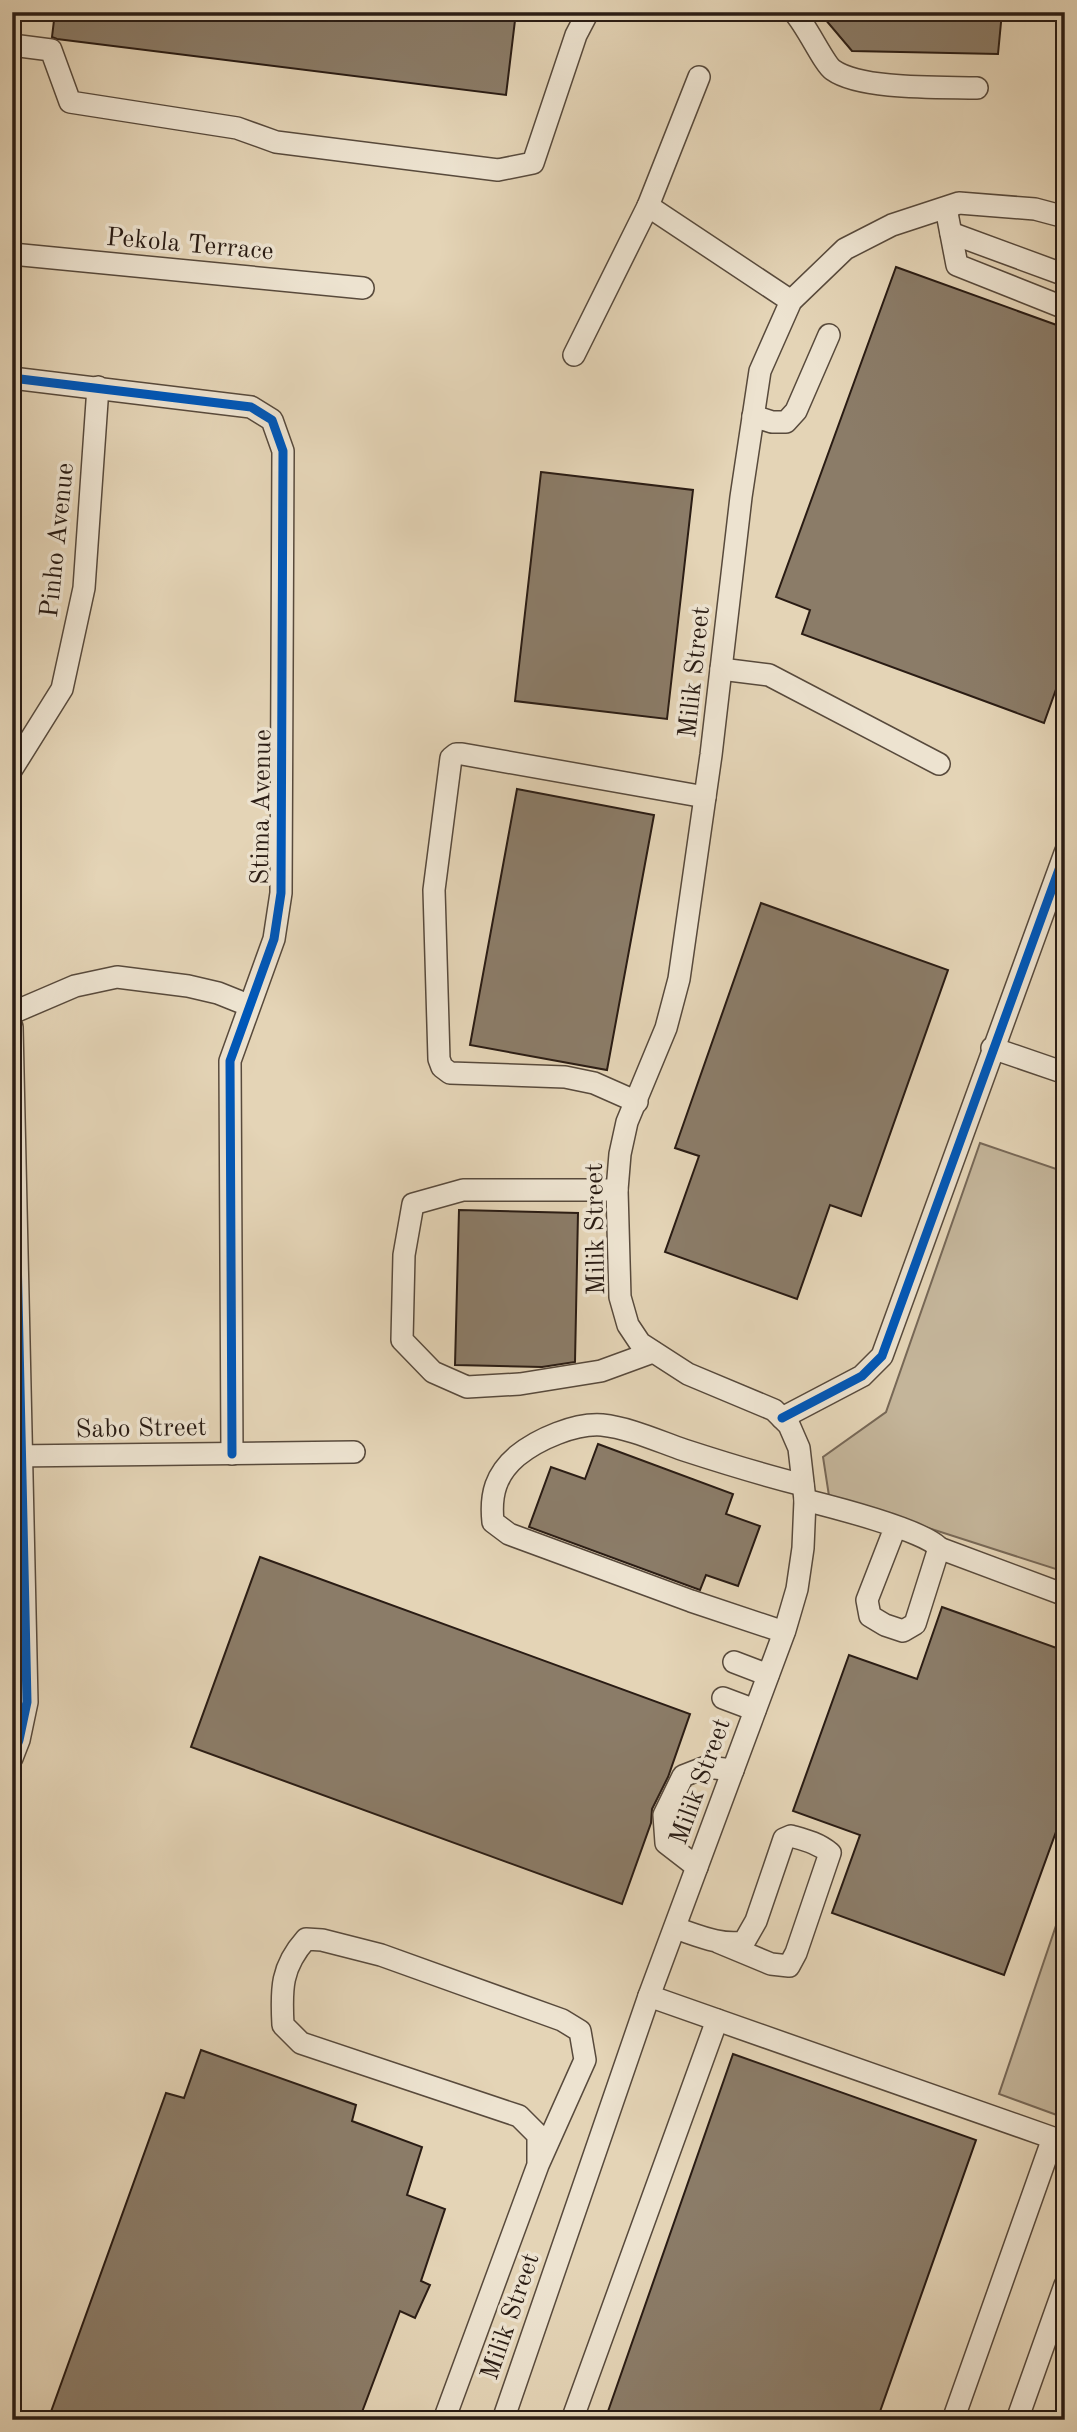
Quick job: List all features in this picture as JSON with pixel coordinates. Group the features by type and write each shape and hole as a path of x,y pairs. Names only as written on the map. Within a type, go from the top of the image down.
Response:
{"street":[{"path":"12,45 51,50 70,102 237,128 276,142 498,170 533,163 576,34 588,12"},
{"path":"794,12 832,70 870,84 977,88"},
{"path":"574,355 648,206 699,77"},
{"name":"Milik Street","path":"503,2420 649,1996 784,1632 797,1589 803,1548 804,1493 799,1448 789,1425 774,1410 688,1374 640,1343 628,1325 620,1297 617,1190 620,1154 627,1122 666,1028 679,979 760,371 791,301 845,249 892,225 959,204 1035,209 1065,217"},
{"path":"648,206 791,301"},
{"path":"946,208 957,265 1065,308"},
{"path":"951,233 1065,275"},
{"name":"Pekola Terrace","path":"12,254 363,288"},
{"path":"753,416 772,422 786,422 796,411 829,335"},
{"name":"Stima Avenue","path":"12,378 251,407 272,420 284,451 281,893 274,939 230,1061 232,1454"},
{"name":"Pinho Avenue","path":"12,769 62,689 84,588 98,387"},
{"path":"721,669 769,675 939,764"},
{"path":"637,1102 594,1083 565,1077 450,1073 442,1067 439,1059 434,890 451,758 462,754 705,797"},
{"path":"782,1418 862,1376 882,1356 1065,853"},
{"path":"12,1013 75,986 117,976 188,986 218,993 248,1005"},
{"path":"12,1027 17,1456 27,1702 19,1740 12,1758"},
{"path":"992,1048 1065,1073"},
{"path":"617,1190 463,1190 413,1204 404,1255 402,1340 433,1373 467,1387 520,1384 601,1371 653,1352"},
{"path":"784,1632 509,1534 493,1522 491,1503 496,1481 505,1465 532,1443 565,1431 600,1425 639,1434 740,1469 843,1510 934,1541 939,1548 1065,1595"},
{"name":"Sabo Street","path":"17,1456 354,1452"},
{"path":"895,1528 867,1600 870,1616 885,1625 903,1631 915,1624 939,1548"},
{"path":"734,1662 768,1675"},
{"path":"723,1698 755,1710"},
{"path":"697,1867 666,1843 664,1815 683,1776 706,1767 733,1770"},
{"path":"675,1928 771,1964 789,1966 796,1953 830,1853 822,1846 809,1841 791,1836 784,1839 756,1921 744,1942 718,1942"},
{"path":"444,2420 538,2165 585,2060 580,2031 562,2020 381,1955 322,1940 306,1940 292,1955 281,1988 283,2025 302,2043 519,2116 538,2135 538,2165"},
{"path":"649,1996 1053,2138 1056,2158 953,2420"},
{"path":"572,2420 717,2020"},
{"path":"1017,2420 1065,2285"}],"shaded area":[{"path":"980,1143 1065,1172 1065,1572 829,1496 823,1457 886,1412"},
{"path":"1065,1899 1065,2118 999,2094"}],"building":[{"path":"55,12 516,12 506,95 57,39 52,37"},
{"path":"819,12 1002,12 998,54 852,51"},
{"path":"896,267 1065,328 1065,664 1044,723 802,634 810,610 776,597"},
{"path":"541,472 693,490 667,719 515,701"},
{"path":"517,789 654,815 607,1070 470,1045"},
{"path":"761,903 948,970 861,1216 830,1205 797,1299 665,1252 699,1156 675,1148"},
{"path":"459,1210 578,1213 575,1362 542,1367 455,1365"},
{"path":"598,1444 733,1494 726,1514 760,1526 738,1586 706,1575 700,1590 529,1527 551,1467 585,1479"},
{"path":"260,1557 690,1714 668,1777 652,1809 651,1823 622,1904 191,1747"},
{"path":"942,1607 1065,1651 1065,1807 1004,1975 832,1913 860,1835 793,1811 849,1655 917,1679"},
{"path":"201,2050 356,2105 352,2121 422,2147 407,2195 445,2209 421,2281 430,2285 415,2318 400,2311 359,2420 48,2420 166,2093 184,2098"},
{"path":"733,2054 976,2140 877,2420 605,2420"}],"cycle path":[{"path":"12,378 251,407 272,420 283,451 281,893 274,939 230,1061 232,1454"},
{"path":"782,1418 862,1376 882,1356 1065,853"},
{"path":"12,1027 27,1702 19,1740 12,1758"}]}
